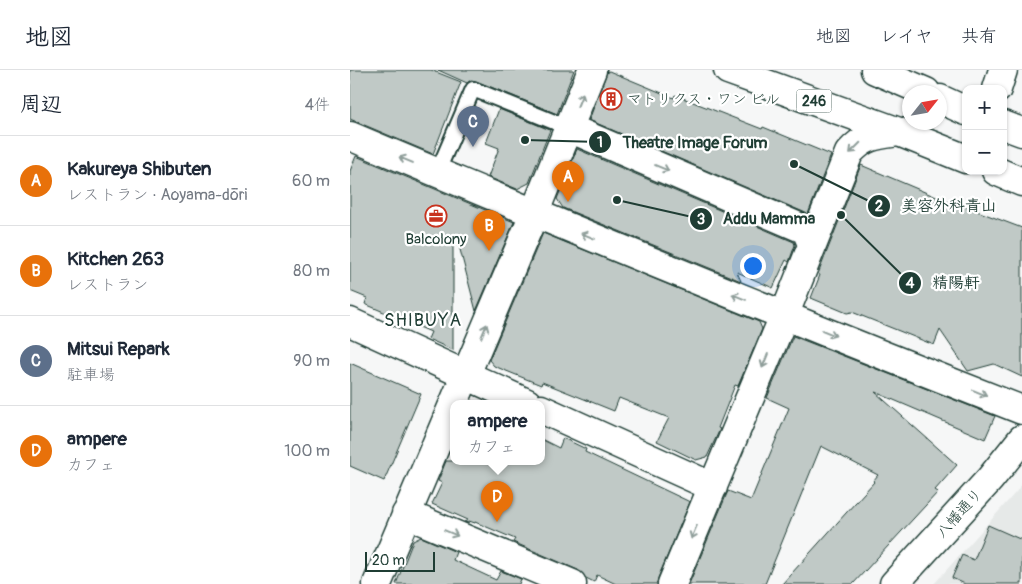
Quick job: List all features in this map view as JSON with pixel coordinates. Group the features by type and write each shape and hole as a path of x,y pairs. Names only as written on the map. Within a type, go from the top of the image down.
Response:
{"main road":[{"path":"455,400 534,214 592,70"},
{"name":"246","path":"728,70 899,132 962,157"},
{"path":"875,70 910,85"},
{"path":"998,85 1004,70"},
{"path":"947,102 962,109"},
{"path":"1007,126 1022,132"},
{"path":"569,128 806,230 812,244"},
{"path":"672,584 784,316 849,153 859,142 873,136 899,132"},
{"path":"350,136 534,214 784,316 1022,410"},
{"path":"1005,175 1022,182"},
{"path":"350,322 520,400"},
{"path":"377,584 450,411"},
{"path":"545,412 713,487"},
{"name":"八幡通り","path":"894,584 990,479 1022,439"},
{"path":"406,514 572,584"}],"lane":[{"path":"437,173 472,89 569,128"}],"shaded area":[{"path":"1022,484 1022,584 934,584 1016,492"}],"building":[{"path":"350,70 431,70 461,82 433,154 350,119"},
{"path":"438,70 574,70 557,114 476,81 471,80 467,83"},
{"path":"609,71 674,98 675,95 762,129 763,127 831,155 808,214 589,120"},
{"path":"499,109 550,130 529,183 517,189 488,177 499,148 486,143"},
{"path":"577,149 794,242 795,245 789,262 786,260 773,288 737,272 741,281 563,208 557,199"},
{"path":"356,156 514,222 476,311 457,238 453,239 453,350 428,339 431,332 365,304 367,298 350,291 350,171"},
{"path":"861,165 960,207 961,205 1022,228 1022,377 994,364 968,371 940,330 934,345 852,312 847,313 811,298 820,275 818,274"},
{"path":"543,233 759,322 762,329 738,386 735,385 718,428 720,429 707,457 696,460 657,441 669,418 619,398 614,411 542,382 541,385 494,366 489,360"},
{"path":"793,336 995,416 985,439 875,392 957,465 935,490 938,492 853,584 782,584 874,482 878,475 821,446 765,584 689,584 728,491 751,500 789,408 767,398"},
{"path":"350,363 421,394 384,481 350,466"},
{"path":"563,438 586,449 585,452 690,502 657,584 616,584 597,575 594,582 586,578 578,570 513,542 515,539 475,522 464,522 468,520 432,504 442,483 438,481 446,461 450,461 450,465 545,465 545,441 559,448"},
{"path":"988,525 1022,540 1022,584 965,584 952,578 962,555 974,560"},
{"path":"421,537 456,552 453,560 496,580 501,571 521,579 519,584 396,584 413,541"}],"place":[{"name":"マトリクス・ワン ビル","path":"611,99"},
{"name":"Theatre Image Forum","path":"525,140"},
{"name":"Mitsui Repark","path":"473,147"},
{"name":"美容外科青山","path":"794,164"},
{"name":"Addu Mamma","path":"617,200"},
{"name":"Kakureya Shibuten","path":"568,202"},
{"name":"精陽軒","path":"841,215"},
{"name":"Balcolony","path":"436,216"},
{"name":"Kitchen 263","path":"489,251"},
{"name":"ampere","path":"497,522"}],"district":[{"name":"SHIBUYA","path":"423,320"}]}
